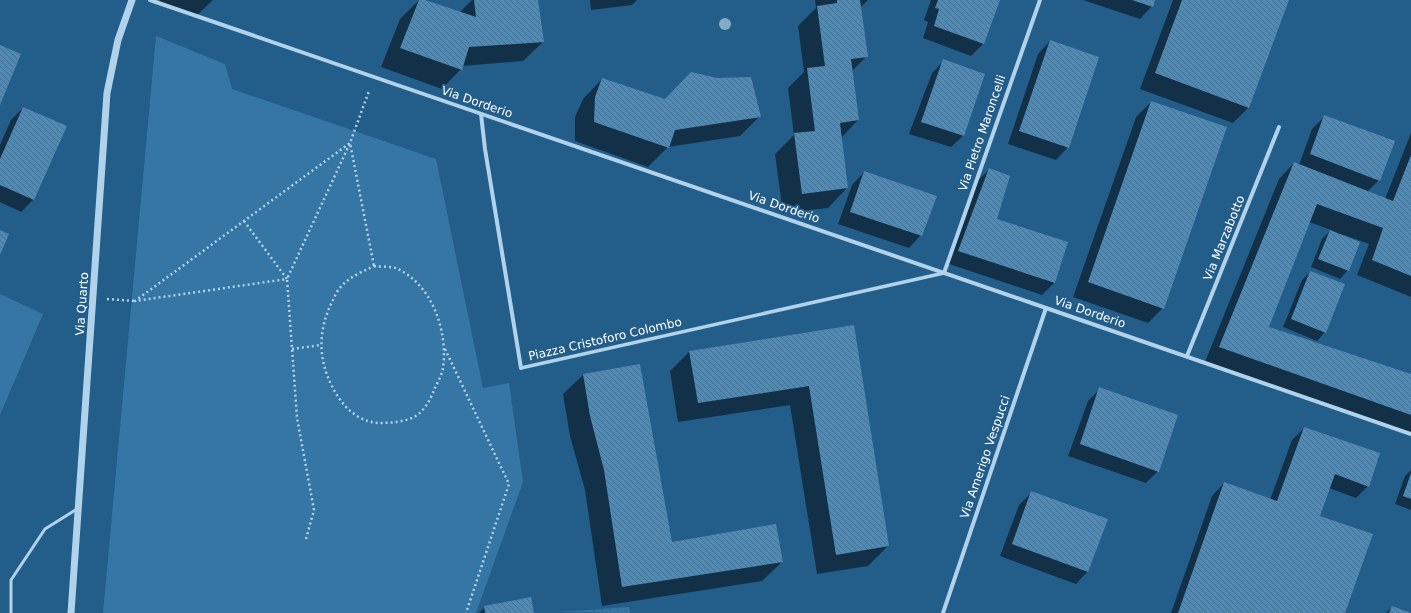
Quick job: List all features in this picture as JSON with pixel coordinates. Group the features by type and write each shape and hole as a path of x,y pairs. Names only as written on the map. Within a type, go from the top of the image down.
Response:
{"street":[{"name":"Via Quarto","path":"71,613 108,93 118,40 132,0"},
{"name":"Via Dorderio","path":"150,0 1411,434"},
{"name":"Via Pietro Maroncelli","path":"944,273 1040,0"},
{"name":"Piazza Cristoforo Colombo","path":"481,114 485,149 521,368 944,273"},
{"name":"Via Marzabotto","path":"1187,356 1279,127"},
{"name":"Via Amerigo Vespucci","path":"943,613 1046,308"}],"lane":[{"path":"11,613 11,580 45,528 79,508"}],"path":[{"path":"306,539 314,510 297,418 287,279 350,143 374,77"},
{"path":"135,301 350,143"},
{"path":"350,143 374,266"},
{"path":"244,221 287,279"},
{"path":"374,266 397,269 412,279 428,296 439,318 444,347 443,370 429,403 413,417 392,423 370,422 349,411 335,393 326,374 321,353 321,346 322,332 327,314 339,289 354,275 374,266"},
{"path":"93,298 135,301 287,279"},
{"path":"292,349 321,346"},
{"path":"444,347 509,484 466,613"}],"shaded area":[{"path":"156,36 225,64 232,89 436,159 483,388 509,383 523,482 476,613 103,613"},
{"path":"0,294 43,314 0,415"},
{"path":"629,607 630,613 559,612"}],"building":[{"path":"419,0 425,0 476,17 474,0 538,0 544,42 469,47 462,70 400,48"},
{"path":"837,0 860,0 868,57 851,59 859,120 840,123 848,188 802,194 794,133 815,131 807,68 825,66 817,6 837,3"},
{"path":"938,0 1000,0 984,44 934,26 939,9 935,8"},
{"path":"1132,0 1155,0 1153,7"},
{"path":"1182,0 1289,0 1249,108 1155,73"},
{"path":"1050,40 1099,57 1069,148 1019,131"},
{"path":"0,45 21,54 0,105"},
{"path":"943,59 985,74 964,136 921,122"},
{"path":"691,72 717,78 751,77 761,117 675,130 669,148 594,122 595,97 602,78 665,99"},
{"path":"1151,101 1227,127 1164,309 1088,282"},
{"path":"23,107 67,126 34,200 0,185 0,159"},
{"path":"1324,115 1395,141 1380,181 1310,154"},
{"path":"1411,155 1411,276 1372,260 1383,228 1317,204 1269,327 1411,374 1411,415 1219,347 1294,162 1393,201"},
{"path":"989,168 1010,176 997,219 1068,242 1055,283 958,251"},
{"path":"864,171 937,196 922,236 850,212"},
{"path":"0,230 9,234 0,255"},
{"path":"1330,230 1360,242 1349,271 1318,259"},
{"path":"1310,271 1345,284 1326,333 1291,319"},
{"path":"854,325 889,546 836,555 809,386 698,403 689,351"},
{"path":"640,364 672,542 776,524 783,562 622,587 604,470 590,416 583,374"},
{"path":"1099,387 1178,415 1159,472 1080,444"},
{"path":"1304,427 1380,453 1369,487 1335,474 1320,516 1373,534 1345,613 1178,613 1224,482 1277,501"},
{"path":"1411,473 1411,499 1403,496"},
{"path":"1031,491 1108,519 1088,572 1012,544"},
{"path":"531,597 534,613 485,613 484,606"},
{"path":"1392,606 1411,613 1389,613"}]}
